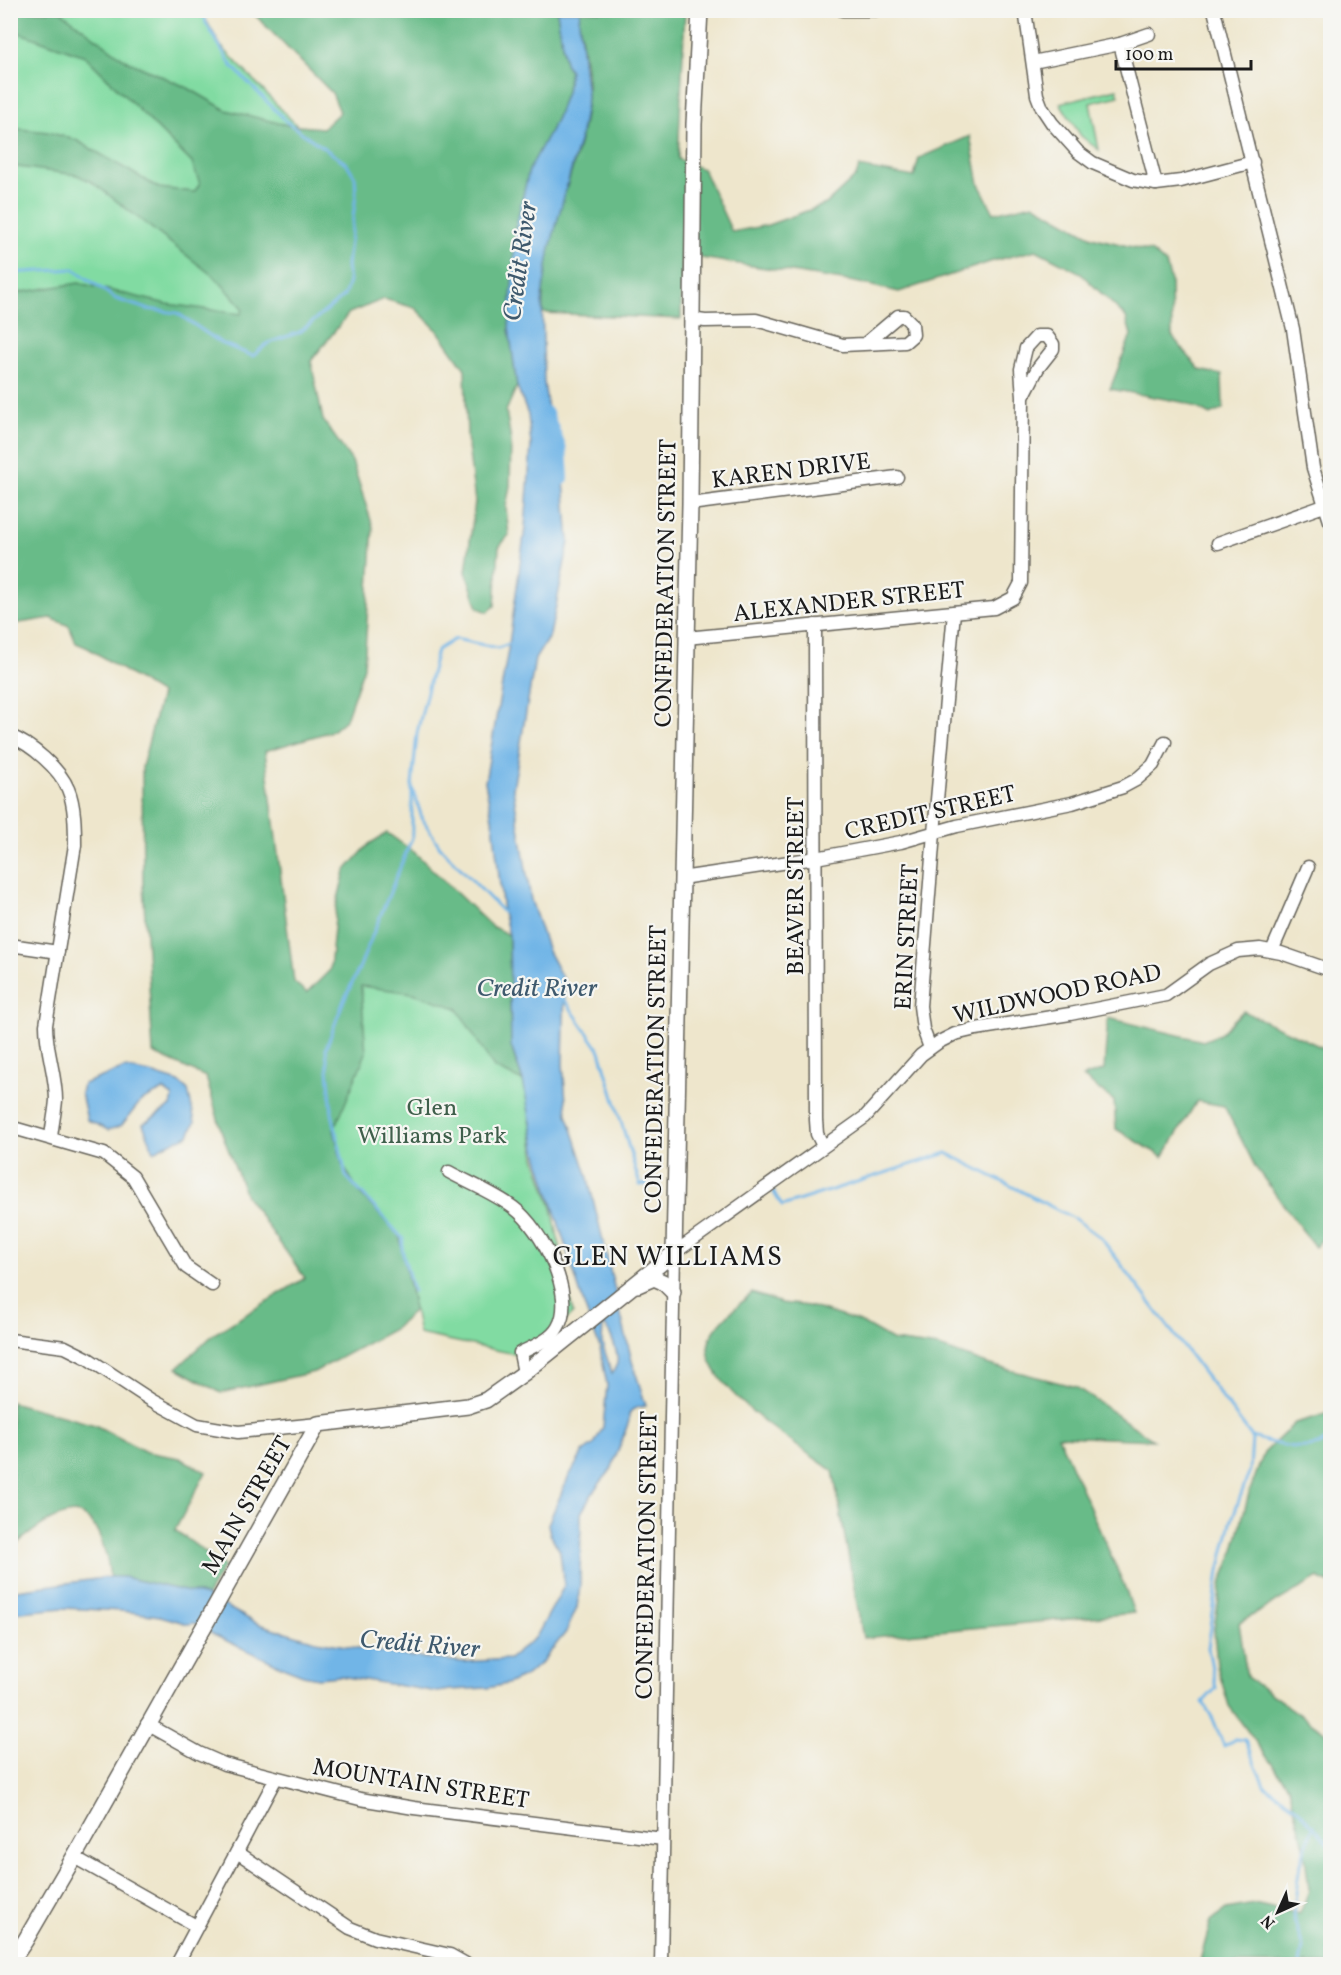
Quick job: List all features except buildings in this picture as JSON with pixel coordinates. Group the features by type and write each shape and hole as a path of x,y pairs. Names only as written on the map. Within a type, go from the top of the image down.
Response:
{"main road":[{"name":"CONFEDERATION STREET","path":"674,1253 690,504 694,124 700,10"},
{"name":"MAIN STREET","path":"10,1963 74,1857 318,1424 468,1406 486,1400 524,1373 674,1253"},
{"path":"625,1292 654,1278 663,1282 673,1292"}],"street":[{"path":"842,10 876,10"},
{"path":"1025,10 1037,94 1042,108 1078,152 1093,163 1133,180 1156,184 1181,181 1253,162"},
{"path":"1214,10 1293,328 1312,468 1330,522"},
{"path":"1033,62 1120,44 1149,34"},
{"path":"1120,44 1156,184"},
{"path":"691,318 705,321 756,320 832,343 843,345 866,343"},
{"name":"ALEXANDER STREET","path":"686,638 994,608 1013,598 1019,588 1022,574 1023,397"},
{"name":"KAREN DRIVE","path":"690,504 897,477"},
{"path":"1218,543 1324,506"},
{"name":"ERIN STREET","path":"930,1048 923,1029 920,1006 954,612"},
{"name":"BEAVER STREET","path":"815,625 816,1120 817,1134 823,1146"},
{"path":"10,736 30,746 56,771 68,789 75,825 75,845 46,1025 46,1043 53,1071 56,1100 51,1138"},
{"name":"CREDIT STREET","path":"681,878 816,858 901,842 957,826 1072,803 1123,787 1136,780 1153,765 1165,742"},
{"path":"1272,951 1308,867"},
{"path":"10,945 58,952"},
{"name":"WILDWOOD ROAD","path":"674,1253 865,1117 913,1063 930,1048 955,1034 1166,995 1209,964 1238,951 1260,949 1272,951 1330,970"},
{"path":"10,1127 104,1154 133,1177 186,1267 212,1285"},
{"path":"449,1172 513,1207 530,1223 556,1269 564,1300 564,1311 558,1328 543,1341 520,1353 524,1373"},
{"name":"CONFEDERATION STREET","path":"661,1965 674,1253"},
{"path":"10,1340 64,1347 197,1425 238,1432 318,1424"},
{"name":"MOUNTAIN STREET","path":"147,1724 199,1754 224,1764 360,1799 414,1808 663,1839"},
{"path":"177,1965 276,1778"},
{"path":"237,1852 350,1928 375,1938 450,1955 466,1965"},
{"path":"74,1857 196,1926"}],"green space":[{"path":"11,11 201,11 221,46 320,150 260,375 11,397"},
{"path":"11,11 60,11 127,61 188,88 226,110 287,125 323,128 340,112 332,93 251,11 557,11 565,63 570,71 557,118 529,171 509,328 517,386 506,411 511,440 510,486 506,507 509,535 499,547 495,606 488,612 478,608 466,572 475,502 467,437 465,369 438,331 415,308 384,299 349,313 311,361 323,420 352,461 373,527 364,667 346,719 332,731 265,751 294,982 307,993 330,970 336,907 345,871 369,844 387,833 414,852 491,926 509,935 511,1046 523,1081 494,1068 457,1008 413,993 361,986 366,1053 334,1130 342,1164 361,1195 399,1235 414,1310 396,1328 314,1372 221,1393 177,1368 214,1334 305,1278 246,1196 222,1133 206,1077 153,1053 143,884 142,767 161,694 88,648 76,643 69,626 51,618 11,623 11,294 79,283 167,304 241,314 243,308 217,279 92,182 77,175 11,166 11,128 48,132 76,140 159,188 194,192 200,184 192,163 85,56 11,30"},
{"path":"580,11 685,11 678,159 703,169 732,232 768,225 826,204 856,176 859,167 914,177 919,158 970,136 979,184 994,213 1033,204 1092,237 1152,252 1166,264 1171,281 1172,336 1200,370 1222,375 1223,409 1211,415 1187,403 1110,389 1131,335 1126,317 1079,272 1036,250 993,261 899,292 855,282 682,255 681,319 543,313 543,286 547,258 577,152 587,98"},
{"path":"1117,89 1119,96 1090,103 1099,150 1081,136 1060,103"},
{"name":"Glen Williams Park","path":"361,959 477,1012 526,1087 535,1157 552,1208 573,1313 529,1357 419,1334 399,1235 361,1195 342,1164 328,1101"},
{"path":"1243,1011 1330,1051 1330,1231 1315,1247 1256,1168 1224,1106 1197,1101 1163,1157 1116,1129 1114,1101 1083,1077 1104,1070 1108,1018 1203,1041 1220,1034"},
{"path":"752,1293 781,1303 809,1306 860,1322 893,1341 939,1347 990,1365 1076,1387 1153,1440 1058,1436 1124,1585 1134,1613 863,1638 833,1471 780,1434 740,1401 713,1366 708,1350 712,1334 724,1318"},
{"path":"11,1402 95,1425 146,1452 180,1458 206,1472 175,1530 224,1566 207,1596 123,1577 110,1577 103,1544 98,1533 84,1516 75,1513 49,1521 11,1548"},
{"path":"1330,1413 1330,1584 1318,1578 1239,1623 1247,1677 1330,1736 1330,1964 1199,1964 1211,1921 1226,1909 1254,1904 1300,1914 1309,1890 1304,1846 1289,1787 1229,1706 1217,1666 1214,1629 1222,1581 1232,1557 1249,1493 1264,1453 1295,1423"}],"water":[{"name":"Credit River","path":"557,11 580,11 579,21 587,97 581,134 550,248 542,297 544,382 551,430 563,469 569,542 550,635 535,659 513,789 531,900 548,951 565,983 563,1064 567,1114 587,1174 632,1361 646,1406 633,1409 629,1413 629,1421 611,1470 595,1489 581,1513 580,1585 577,1608 566,1632 541,1663 525,1676 507,1684 487,1688 438,1692 340,1676 318,1678 303,1675 216,1636 195,1623 188,1624 160,1616 122,1611 63,1608 11,1613 10,1591 123,1577 207,1596 258,1624 316,1641 406,1656 464,1662 509,1659 536,1637 564,1586 560,1551 550,1534 548,1524 568,1478 583,1452 594,1444 603,1427 607,1385 600,1348 585,1308 537,1155 523,1081 511,1046 509,935 503,912 493,823 485,782 509,644 525,528 531,445 528,415 517,386 509,328 516,225 529,170 557,118 566,92 570,71 565,63","holes":["603,1324 617,1354 616,1367 612,1373 602,1343"]},
{"path":"125,1068 179,1082 188,1090 195,1122 189,1135 154,1152 143,1124 171,1106 173,1097 164,1090 141,1101 121,1126 108,1130 87,1120 81,1093 83,1084"}],"waterway":[{"path":"10,273 74,269 116,299 147,309 177,313 221,343 253,356 268,343 300,332 344,296 349,282 347,265 356,194 355,177 347,164 288,123 231,65 206,23 203,10"},
{"name":"Credit River","path":"545,414 559,450 561,478"},
{"path":"413,1291 402,1250 403,1239 346,1176 332,1113 326,1048 412,838 412,786 417,733 437,650 455,639 498,648 509,644"},
{"path":"413,790 422,818 440,847 503,912"},
{"path":"564,999 600,1051 640,1185 657,1183"},
{"path":"773,1191 782,1206 947,1153 1075,1219 1101,1238 1252,1437 1292,1447 1312,1446 1330,1439"},
{"path":"1252,1438 1250,1470 1231,1522 1219,1571 1208,1648 1216,1688 1203,1702 1224,1746 1235,1739 1245,1740 1264,1785 1297,1808 1330,1845"},
{"path":"1300,1964 1303,1947 1293,1916 1300,1863 1314,1825"}],"district":[{"name":"GLEN WILLIAMS","path":"668,1256"}]}
